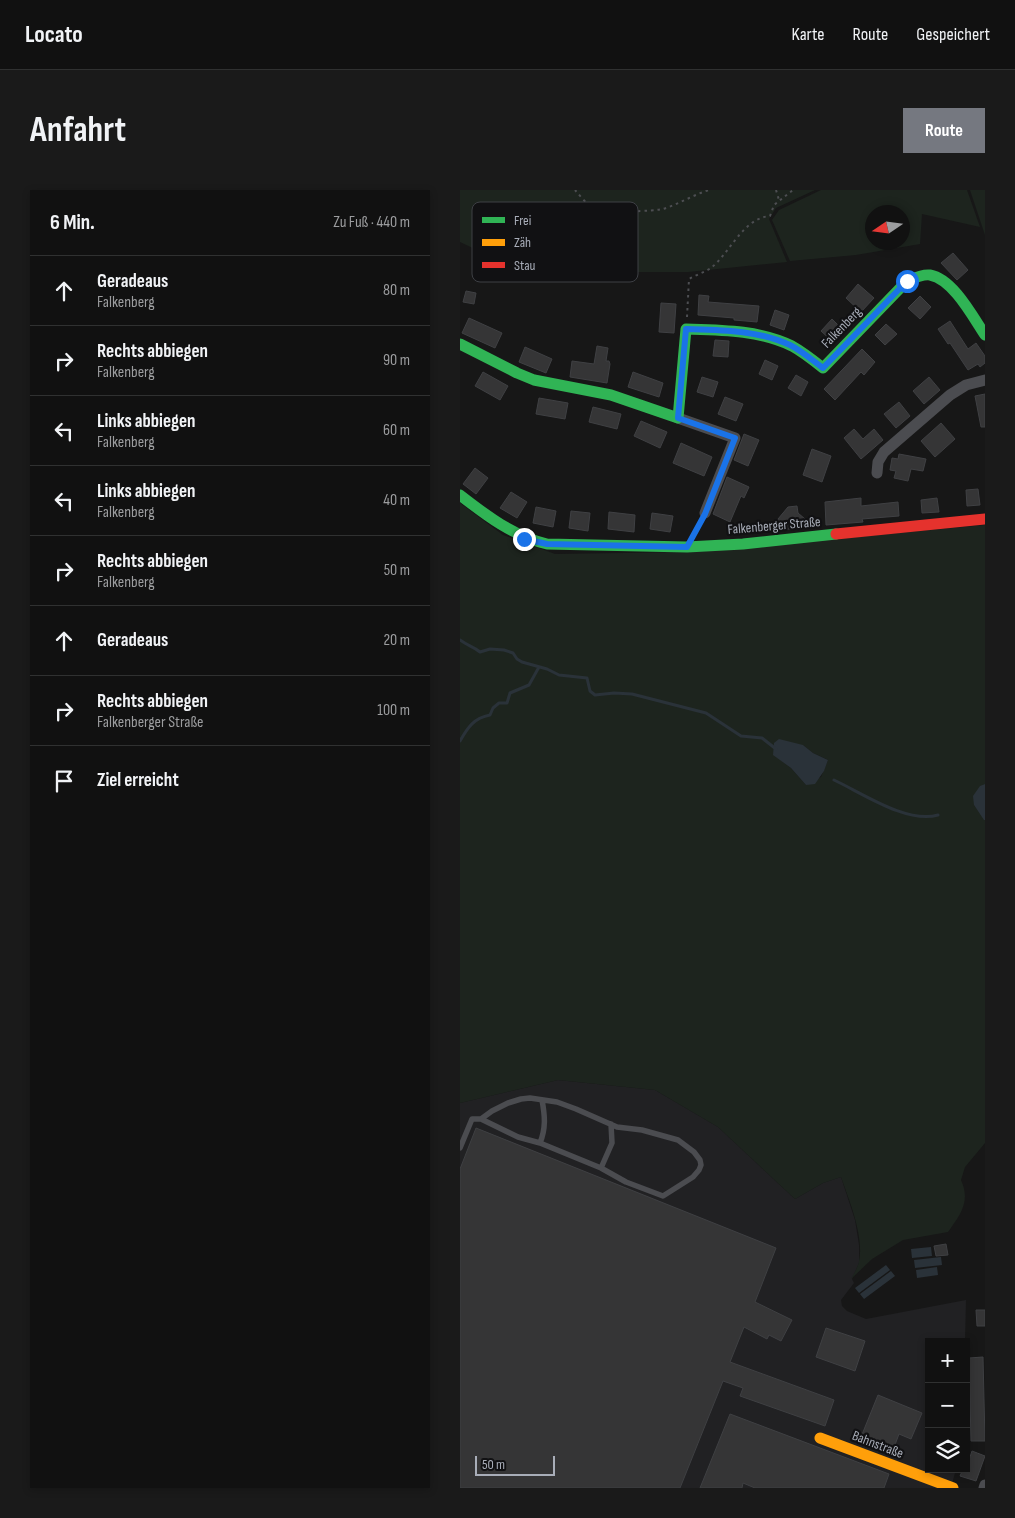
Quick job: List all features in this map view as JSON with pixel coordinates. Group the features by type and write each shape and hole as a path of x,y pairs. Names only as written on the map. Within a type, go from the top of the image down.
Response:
{"street":[{"name":"Falkenberg","path":"686,329 740,332 763,336 792,346 823,368 907,281 921,275 940,279 962,300 985,335"},
{"path":"678,418 686,329"},
{"path":"460,344 480,352 526,378 623,398 735,438 705,514"},
{"path":"877,474 878,462 884,452 950,395 966,385 985,380"},
{"name":"Falkenberger Straße","path":"460,495 515,535 547,544 687,547 742,544 985,519"},
{"name":"Bahnstraße","path":"820,1438 953,1488"}],"lane":[{"path":"460,1148 472,1119 481,1119 518,1137 540,1143 601,1168 626,1182 663,1196 693,1177 701,1165 694,1152 678,1140 642,1130 617,1127 550,1100 521,1099 492,1111 481,1119"},
{"path":"540,1143 546,1119 542,1100"},
{"path":"601,1168 612,1143 611,1124"}],"path":[{"path":"575,190 587,202"},
{"path":"638,210 660,210 709,190"},
{"path":"776,190 778,200"},
{"path":"686,329 689,279 710,268 752,222 762,217 770,216 778,200 793,190"},
{"path":"687,547 705,514"}],"shaded area":[{"path":"460,190 815,190 776,208 769,219 787,262 688,272 638,272 638,202 472,202 472,248 460,242"},
{"path":"821,190 967,190 980,227 922,214 920,244 910,246 910,205 865,205 865,250 885,250 856,255 790,261 772,220 779,210"},
{"path":"970,190 985,190 985,235"},
{"path":"460,503 503,535 555,554 695,552 985,525 985,784 980,787 974,805 985,820 985,1143 965,1167 961,1180 965,1195 963,1208 948,1232 903,1240 872,1259 851,1279 858,1265 860,1244 856,1220 841,1177 823,1183 795,1199 718,1127 655,1090 558,1080 460,1103","holes":["803,745 813,753 828,760 821,777 806,785 791,768 773,754"]},
{"path":"779,739 803,745 813,753 828,760 824,771 815,784 806,785 791,768 773,755 774,743"},
{"path":"985,784 984,820 974,805 973,796 980,786"},
{"path":"558,1080 655,1090 718,1127 795,1199 823,1183 841,1177 855,1220 859,1245 859,1263 852,1279 854,1283 841,1300 842,1306 847,1311 866,1319 966,1300 965,1338 925,1338 925,1473 955,1473 951,1488 460,1488 460,1103"},
{"path":"931,1247 932,1256 912,1258 911,1249"},
{"path":"941,1257 942,1265 915,1268 914,1260"},
{"path":"886,1265 890,1270 859,1293 855,1288"},
{"path":"937,1267 938,1275 917,1278 916,1270"},
{"path":"891,1271 895,1276 864,1299 860,1294"}],"building":[{"path":"953,253 968,270 957,280 941,263"},
{"path":"858,284 874,298 861,312 846,298"},
{"path":"466,291 476,293 474,304 463,302"},
{"path":"699,295 709,296 708,302 759,306 757,322 698,315"},
{"path":"920,296 931,307 920,319 908,308"},
{"path":"661,303 676,304 674,333 659,332"},
{"path":"775,310 789,315 784,330 770,325"},
{"path":"469,318 502,333 495,348 462,333"},
{"path":"832,319 843,330 832,341 821,331"},
{"path":"950,321 968,349 976,343 985,356 985,363 980,367 978,364 968,370 938,329"},
{"path":"886,324 897,334 885,345 875,335"},
{"path":"715,340 729,341 728,357 713,356"},
{"path":"597,346 608,348 606,361 609,361 610,364 607,383 570,377 572,361 594,364"},
{"path":"525,347 552,359 546,373 519,362"},
{"path":"862,349 875,362 864,375 861,372 835,400 824,389"},
{"path":"765,360 778,366 772,380 759,374"},
{"path":"483,372 508,386 500,400 475,386"},
{"path":"633,372 663,383 659,397 628,387"},
{"path":"796,375 808,382 801,396 788,388"},
{"path":"702,377 718,382 713,397 697,392"},
{"path":"929,377 940,390 924,404 913,391"},
{"path":"985,394 985,427 981,427 975,396"},
{"path":"725,397 743,404 736,421 718,414"},
{"path":"539,398 568,403 565,419 536,414"},
{"path":"899,402 910,416 896,428 884,414"},
{"path":"593,407 621,414 617,429 589,422"},
{"path":"641,421 667,432 660,448 634,436"},
{"path":"941,423 955,439 935,457 921,441"},
{"path":"854,429 863,439 874,429 883,440 861,459 844,438"},
{"path":"744,434 759,440 748,466 734,460"},
{"path":"681,443 712,457 704,476 673,463"},
{"path":"812,449 831,456 822,482 803,475"},
{"path":"899,454 926,459 923,471 911,469 908,481 894,478 896,471 890,470 892,458 898,459"},
{"path":"475,468 488,478 476,494 463,484"},
{"path":"727,477 749,487 744,498 741,496 730,522 713,514"},
{"path":"978,489 980,505 967,506 966,490"},
{"path":"511,492 527,502 517,518 500,508"},
{"path":"861,498 861,506 898,502 899,516 862,519 863,522 826,525 825,502"},
{"path":"937,498 939,512 922,513 921,500"},
{"path":"797,506 798,513 805,519 799,528 779,530 778,519 788,507"},
{"path":"536,507 556,511 553,527 533,523"},
{"path":"571,511 590,513 588,531 569,528"},
{"path":"609,512 635,515 634,532 608,529"},
{"path":"652,513 673,516 670,532 650,529"},
{"path":"476,1128 776,1248 755,1302 792,1320 781,1341 769,1335 767,1339 744,1327 730,1362 834,1400 825,1426 740,1396 743,1388 723,1381 680,1488 460,1488 460,1169"},
{"path":"946,1244 948,1255 936,1256 934,1246"},
{"path":"976,1310 985,1310 985,1326 977,1326"},
{"path":"826,1328 865,1341 855,1371 816,1357"},
{"path":"983,1357 985,1441 971,1441 970,1358"},
{"path":"878,1395 922,1413 911,1439 899,1434 893,1450 861,1437"},
{"path":"730,1414 889,1474 884,1488 755,1488 743,1483 742,1488 700,1488"},
{"path":"972,1451 985,1456 976,1481 960,1476 961,1473 970,1473"}],"waterway":[{"path":"460,640 480,652 490,649 504,650 513,653 522,662 547,669 559,675 587,678 590,691 595,695 632,694 706,713 741,736 762,738 776,749"},
{"path":"460,741 469,727 476,721 490,715 493,708 499,703 507,703 510,693 529,685 539,667"},
{"path":"834,780 885,806 899,811 926,817 938,815"}],"traffic: fast":[{"path":"460,344 534,380 611,395 678,418 686,329 740,332 766,337 792,346 823,368 907,281 918,276 930,275 938,278 954,291 985,335"},
{"path":"460,495 490,518 512,531 547,544 687,547 743,544 836,534"}],"traffic: slow":[{"path":"820,1438 953,1488"}],"traffic: jam":[{"path":"836,534 985,519"}],"route":[{"path":"524,539 547,544 687,547 705,514 735,438 678,418 686,329 740,332 779,340 792,346 823,368 907,281"}]}
